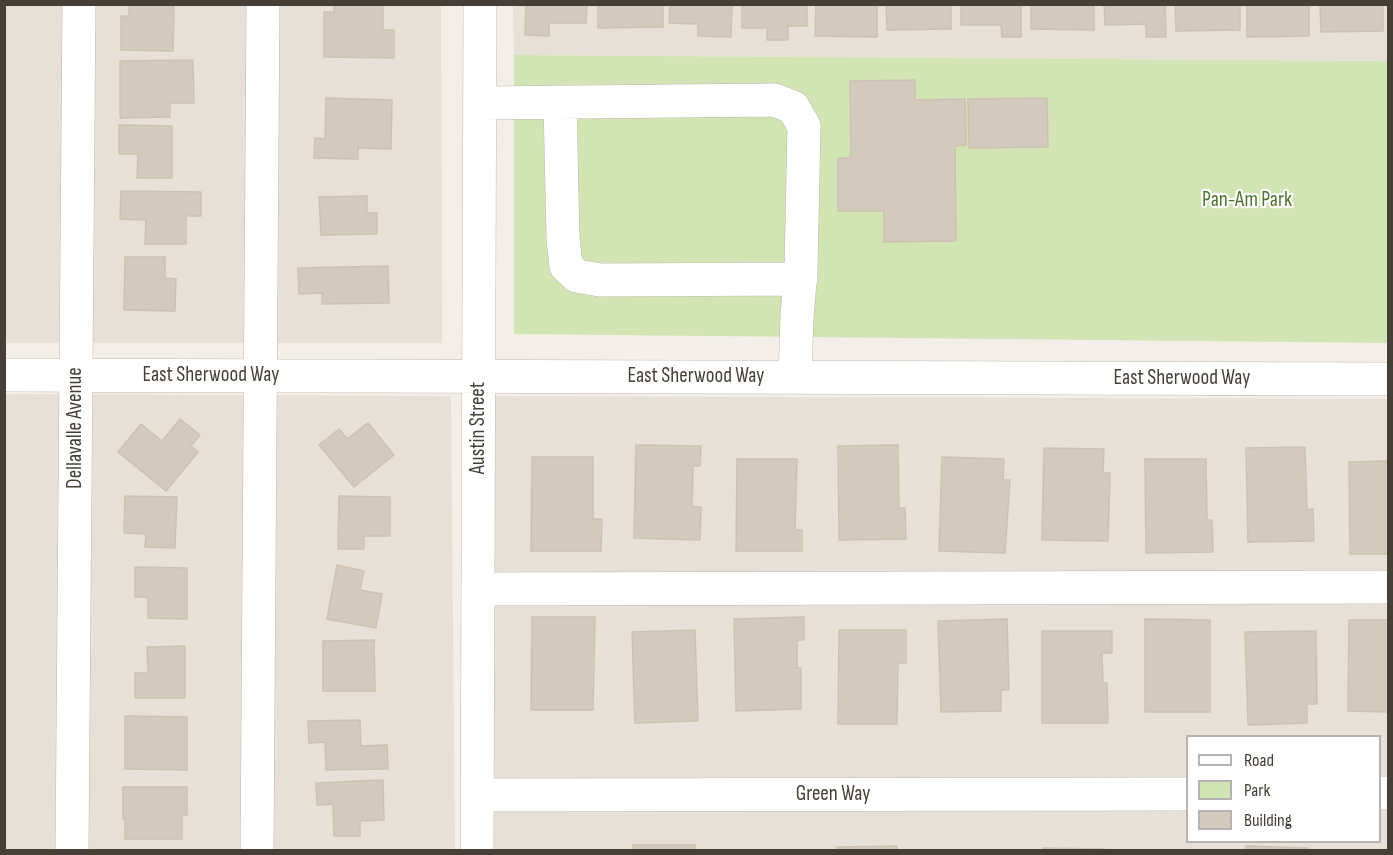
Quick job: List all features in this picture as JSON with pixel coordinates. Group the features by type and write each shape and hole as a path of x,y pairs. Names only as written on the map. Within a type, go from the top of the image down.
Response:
{"street":[{"name":"Dellavalle Avenue","path":"72,850 79,4"},
{"path":"257,850 263,4"},
{"name":"Austin Street","path":"477,850 480,4"},
{"path":"480,103 774,100 793,107 804,126 801,279 795,378"},
{"path":"560,102 563,238 566,266 577,276 600,280 801,279"},
{"name":"East Sherwood Way","path":"4,375 1389,379"},
{"path":"479,589 1389,587"},
{"name":"Green Way","path":"478,795 1186,794"}],"shaded area":[{"path":"5,5 441,5 442,343 5,343"},
{"path":"513,5 1388,5 1388,61 514,55"},
{"path":"5,394 451,396 455,850 5,850"},
{"path":"494,396 1388,399 1388,850 493,850"}],"green space":[{"name":"Pan-Am Park","path":"514,55 1388,61 1388,343 514,334"}],"building":[{"path":"129,4 174,4 173,51 121,50 121,16 129,16"},
{"path":"334,4 383,4 383,30 394,30 394,58 324,57 324,12 334,12"},
{"path":"526,4 587,4 586,23 549,23 549,36 525,35"},
{"path":"598,4 663,4 663,27 598,28"},
{"path":"670,4 732,4 731,37 698,36 698,24 669,23"},
{"path":"742,4 807,4 807,26 788,26 788,40 767,40 767,28 742,28"},
{"path":"816,4 877,4 877,37 815,36"},
{"path":"886,4 951,4 951,29 887,30"},
{"path":"961,4 1021,4 1021,37 1002,37 1001,25 961,25"},
{"path":"1031,4 1094,4 1094,30 1031,29"},
{"path":"1104,4 1165,4 1166,37 1146,37 1146,24 1105,25"},
{"path":"1175,4 1240,4 1240,30 1176,31"},
{"path":"1247,4 1309,4 1309,36 1247,37"},
{"path":"1320,4 1383,4 1383,31 1321,32"},
{"path":"193,60 194,103 170,103 170,117 120,118 120,61"},
{"path":"915,80 915,100 965,99 966,145 955,146 956,241 884,242 884,211 838,211 838,158 851,158 850,81"},
{"path":"326,98 392,100 391,149 358,148 358,159 314,158 315,138 325,139"},
{"path":"1047,98 1048,147 969,148 968,99"},
{"path":"119,125 172,126 172,178 137,178 138,154 119,154"},
{"path":"121,191 201,192 201,216 186,216 186,244 145,244 146,220 120,219"},
{"path":"367,196 367,213 377,213 377,234 321,235 319,197"},
{"path":"125,257 165,257 165,278 176,279 175,311 124,310"},
{"path":"388,266 389,303 322,304 322,293 299,294 298,268"},
{"path":"180,419 200,435 191,446 198,452 166,491 118,452 141,424 162,441"},
{"path":"368,423 394,455 354,487 319,445 339,429 347,439"},
{"path":"636,445 701,446 700,466 693,466 692,507 701,507 700,540 634,538"},
{"path":"898,445 899,508 905,508 906,539 839,540 838,446"},
{"path":"1305,447 1307,510 1313,509 1314,541 1248,542 1246,448"},
{"path":"1044,448 1104,449 1103,473 1110,473 1108,541 1042,540"},
{"path":"532,457 593,457 593,519 602,519 601,551 531,551"},
{"path":"942,457 1004,459 1003,480 1010,480 1005,553 939,551"},
{"path":"737,459 797,459 795,530 802,530 802,551 736,551"},
{"path":"1145,459 1206,459 1207,520 1212,520 1213,552 1146,553"},
{"path":"1388,461 1388,554 1350,554 1349,462"},
{"path":"125,496 177,497 175,548 145,547 146,534 124,533"},
{"path":"339,496 390,497 390,536 364,536 364,549 338,549"},
{"path":"337,565 364,571 360,590 382,594 376,628 327,619"},
{"path":"135,567 187,568 187,619 148,618 148,597 135,597"},
{"path":"532,617 595,617 593,710 531,710"},
{"path":"804,617 804,640 797,640 797,668 801,668 801,709 736,711 734,619"},
{"path":"1007,619 1009,690 1001,690 1001,711 941,712 938,621"},
{"path":"1145,619 1210,620 1210,712 1145,712"},
{"path":"1349,620 1388,620 1388,712 1348,711"},
{"path":"695,630 698,721 635,723 632,632"},
{"path":"839,630 906,630 906,663 898,663 897,724 838,724"},
{"path":"1042,631 1112,631 1112,653 1102,653 1103,683 1107,683 1108,723 1042,723"},
{"path":"1316,631 1317,704 1307,704 1307,723 1248,725 1245,632"},
{"path":"374,640 375,691 323,691 323,641"},
{"path":"185,646 185,698 135,698 135,673 148,673 147,647"},
{"path":"125,716 187,717 187,770 125,769"},
{"path":"360,720 361,746 387,745 388,769 326,770 325,742 309,743 308,721"},
{"path":"383,780 384,820 360,821 360,836 334,836 333,804 317,805 316,783"},
{"path":"123,787 187,787 187,815 182,815 182,839 125,839"},
{"path":"633,845 695,845 695,850 633,850"},
{"path":"897,846 897,850 837,850 837,847"},
{"path":"1246,846 1308,848 1308,850 1246,850"},
{"path":"1043,848 1104,849 1104,850 1043,850"}]}
